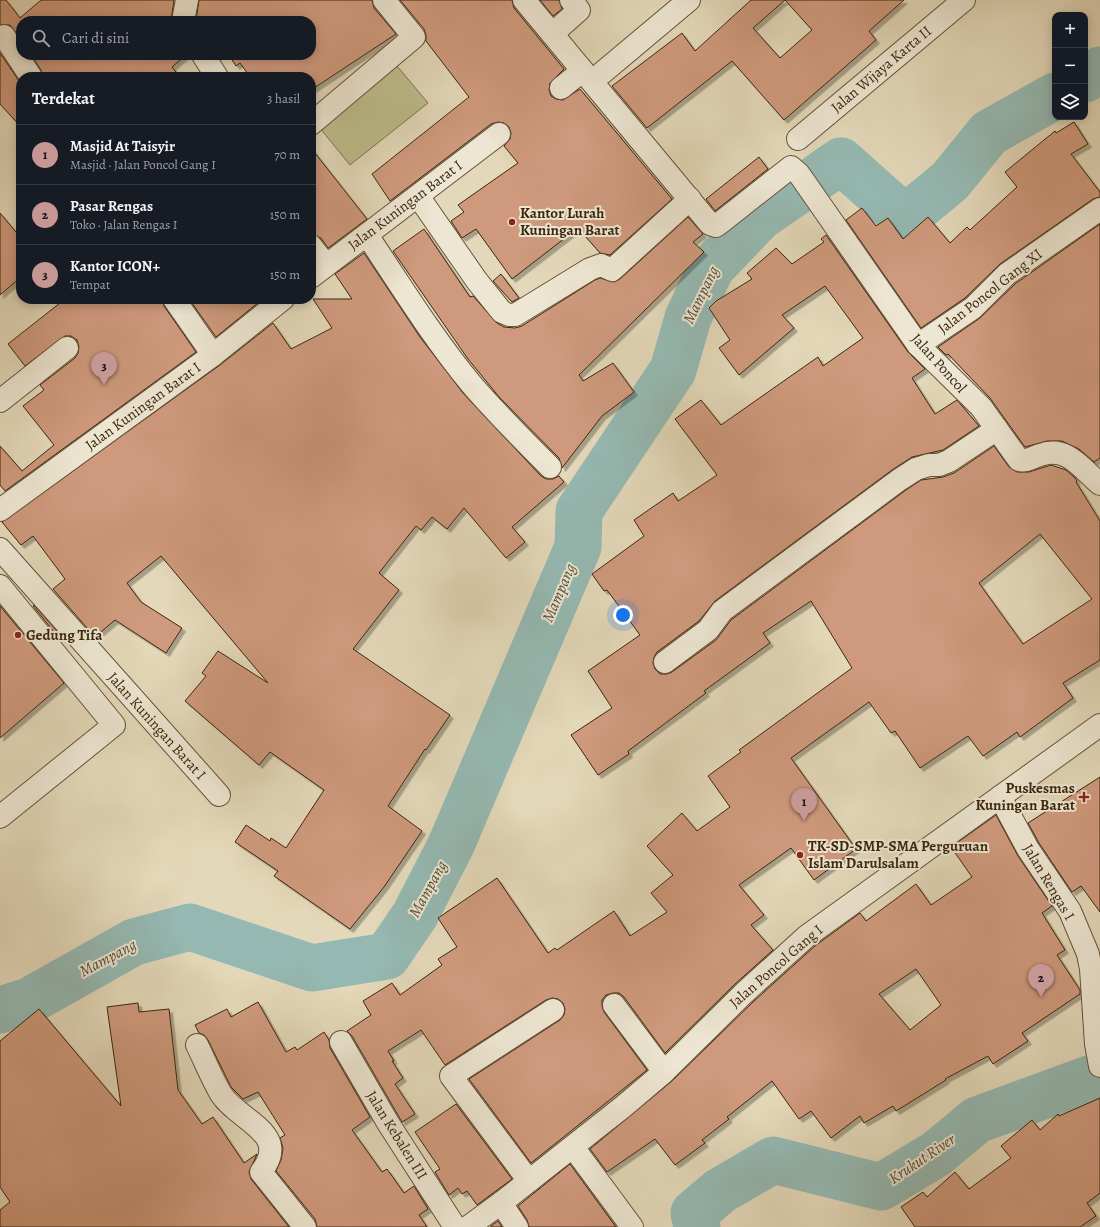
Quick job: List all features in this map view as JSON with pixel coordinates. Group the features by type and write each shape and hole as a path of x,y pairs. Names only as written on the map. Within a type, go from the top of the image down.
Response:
{"street":[{"path":"184,16 187,0"},
{"path":"316,120 414,37 384,0"},
{"path":"418,196 477,281 502,312 509,315 515,314 529,307 590,269 601,265 612,270 690,199 592,72 552,34 524,0"},
{"path":"552,34 579,10 571,0"},
{"path":"561,88 592,72 690,0"},
{"name":"Jalan Wijaya Karta II","path":"798,139 964,0"},
{"path":"4,36 16,54"},
{"path":"20,60 28,72"},
{"path":"206,60 214,72"},
{"name":"Jalan Kuningan Barat I","path":"318,271 499,134"},
{"name":"Jalan Poncol","path":"690,199 710,224 716,226 795,171 918,345 981,408 1019,460 1026,460 1051,451 1061,452 1069,456 1100,484"},
{"name":"Jalan Poncol Gang XI","path":"918,345 973,308 1007,274 1100,209"},
{"path":"367,235 434,334 472,384 513,430 550,467"},
{"path":"177,304 213,356"},
{"name":"Jalan Kuningan Barat I","path":"0,510 213,356 277,304"},
{"path":"0,401 67,348"},
{"path":"665,662 708,630 722,611 899,480 916,469 929,465 939,465 949,461 997,429"},
{"name":"Jalan Kuningan Barat I","path":"0,549 219,796"},
{"path":"0,586 114,725 0,817"},
{"name":"Jalan Poncol Gang I","path":"468,1227 573,1147 664,1072 744,993 807,936 1100,725"},
{"name":"Jalan Rengas I","path":"1000,797 1028,849 1070,911 1094,951 1091,969 1096,1044 1100,1066"},
{"path":"614,1005 664,1072"},
{"path":"529,1181 450,1076 553,1010"},
{"name":"Jalan Kebalen III","path":"340,1042 388,1123 455,1227"},
{"path":"197,1045 222,1096 268,1139 271,1155 269,1162 261,1172 305,1227"},
{"path":"573,1147 632,1227"},
{"path":"501,1203 517,1227"}],"green space":[{"path":"392,60 428,103 350,165 316,123 316,121"}],"building":[{"path":"0,0 6,0 18,16 16,16 16,33 10,25 0,25"},
{"path":"41,0 174,0 172,16 22,16"},
{"path":"199,0 372,0 374,8 396,34 316,87 316,72 246,72 240,63 236,66 232,60 316,60 316,16 197,16"},
{"path":"400,0 512,0 514,8 564,69 550,83 549,90 551,96 556,99 563,100 580,89 672,199 610,255 600,253 578,228 512,279 476,229 462,238 451,221 464,212 458,205 518,163 504,146 510,139 511,133 509,127 504,123 498,122 491,124 390,201 372,174 469,97 426,41 424,29"},
{"path":"540,0 559,0 562,9 553,16"},
{"path":"751,0 785,0 904,0 869,31 876,40 784,120 732,61 647,128 612,86 682,33 695,51","holes":["785,0 812,30 780,58 753,28"]},
{"path":"0,53 16,77 16,122 0,104"},
{"path":"34,60 180,60 172,67 176,72 42,72"},
{"path":"1074,122 1088,144 1071,154 1100,192 1100,197 1093,199 1000,264 965,298 921,328 846,220 862,208 876,226 888,218 903,239 928,217 950,243 967,227 970,230 1017,187 1005,172 1055,131 1056,133"},
{"path":"316,154 367,219 328,248 321,238 316,236"},
{"path":"759,157 768,169 715,211 706,199"},
{"path":"0,213 16,232 16,281 0,295"},
{"path":"688,217 703,234 693,242 704,252 579,375 583,381 613,363 634,392 602,416 562,468 559,458 500,398 468,359 393,251 424,229 470,297 473,296 497,323 504,327 515,328 522,326 595,280 600,278 614,282 620,279"},
{"path":"1100,224 1100,458 1094,462 1079,449 1062,441 1047,441 1025,447 990,398 948,354 946,355 938,347 980,318 1015,284"},
{"path":"826,235 908,352 925,369 912,378 935,414 957,400 979,426 943,450 912,457 892,470 715,601 699,621 657,652 653,663 655,669 660,674 672,672 716,640 731,620 906,490 921,480 943,477 954,473 994,446 1009,467 1017,472 1029,472 1051,465 1066,470 1077,481 1076,482 1100,521 1100,660 1063,683 1073,698 1020,737 1017,732 983,756 968,736 920,768 895,731 891,733 869,702 791,758 856,849 814,880 791,848 739,885 764,915 751,925 773,950 735,984 665,1053 624,997 619,993 606,995 602,1000 604,1012 647,1070 531,1163 469,1079 560,1020 564,1015 565,1009 563,1003 558,999 552,998 546,1000 445,1065 421,1030 388,1051 394,1061 392,1061 403,1078 395,1084 415,1114 402,1122 352,1036 347,1031 371,1015 363,1001 392,983 400,995 442,965 438,959 457,947 438,918 497,878 548,953 555,948 557,950 614,911 630,936 667,912 651,893 673,875 647,846 682,813 697,831 730,807 708,776 741,752 739,750 852,668 811,601 763,633 770,643 704,691 706,693 628,751 629,754 598,775 571,735 612,708 588,671 640,635 607,590 604,591 592,574 644,536 634,520 673,493 678,501 717,475 675,419 701,400 721,425 818,357 823,366 863,338 825,286 782,315 794,328 739,375 719,348 730,340 709,308 716,301 752,279 747,273 776,248 792,264 824,242 821,239","holes":["1040,534 1092,599 1023,644 979,583"]},
{"path":"364,253 420,337 463,393 541,476 546,479 553,479 559,476 564,482 512,527 525,542 506,558 464,508 447,529 432,517 421,530 416,526 379,573 399,590 353,649 450,715 426,750 425,749 388,806 422,831 384,887 350,929 274,876 278,871 235,842 246,825 270,841 271,838 286,848 324,790 270,752 259,765 185,701 206,676 202,673 218,651 268,683 161,556 127,583 141,602 182,628 166,653 115,620 95,637 53,589 65,579 33,536 21,545 2,522 220,365 273,323 291,349 332,328 316,304 316,299 352,299 335,274"},
{"path":"501,274 519,298 512,302 493,281"},
{"path":"59,304 163,304 196,352 5,491 0,485 0,446 22,471 54,445 23,406 44,390 40,385 75,358 79,347 77,340 71,336 65,336 25,366 8,344"},
{"path":"193,304 257,304 216,337"},
{"path":"34,605 57,631 55,633 33,606"},
{"name":"Gedung Tifa","path":"0,606 64,683 0,738"},
{"path":"1100,777 1100,912 1081,886 1072,892 1039,843 1028,823"},
{"path":"996,815 1018,856 1052,906 1042,913 1065,950 1057,955 1080,990 1080,994 1022,1033 1028,1041 993,1064 988,1056 945,1079 946,1080 896,1111 893,1106 864,1123 860,1116 831,1138 811,1111 799,1119 772,1081 727,1117 729,1119 702,1140 705,1143 675,1165 655,1139 607,1172 590,1149 672,1081 753,1002 815,946 860,913 866,921 916,884 931,905 972,877 951,847","holes":["916,969 941,1005 910,1030 879,994"]},
{"path":"258,1002 286,1052 295,1047 297,1050 324,1032 329,1040 330,1048 370,1117 352,1130 382,1172 387,1169 404,1193 414,1186 428,1209 419,1215 427,1227 317,1227 315,1219 276,1171 281,1160 283,1148 280,1138 285,1135 258,1092 243,1099 231,1087 208,1040 204,1035 199,1033 195,1025 227,1009 231,1017"},
{"path":"138,1003 139,1012 169,1009 178,1090 202,1124 213,1117 244,1163 257,1154 249,1172 251,1179 289,1227 0,1227 0,1210 10,1202 0,1187 0,1041 39,1009 121,1106 107,1007"},
{"path":"1100,1098 1100,1193 1087,1203 1096,1216 1080,1227 915,1227 901,1207 923,1192 927,1197 955,1172 969,1189 1011,1158 1001,1146 1032,1120 1040,1130 1058,1114 1059,1116"},
{"path":"456,1104 512,1179 477,1205 467,1191 462,1194 458,1188 449,1195 435,1172 440,1169 415,1132"},
{"path":"570,1164 616,1227 529,1227 527,1220 518,1206"},
{"path":"498,1221 502,1227 491,1227 491,1226"}],"waterway":[{"name":"Mampang","path":"1088,77 1100,70"},
{"name":"Mampang","path":"0,1010 29,1001 134,942 190,927 312,968 387,956 415,915 451,845 578,547 579,511 673,370 688,318 711,268 760,217 841,161 905,218 950,181 989,133 1052,98"},
{"name":"Krukut River","path":"697,1227 694,1213 720,1191 773,1160 881,1187 936,1154 977,1120 1100,1075"}],"place":[{"name":"Kantor Lurah Kuningan Barat","path":"512,222"},
{"name":"Kantor ICON+","path":"104,385"},
{"name":"Gedung Tifa","path":"18,635"},
{"name":"Puskesmas Kuningan Barat","path":"1084,797"},
{"name":"Masjid At Taisyir","path":"804,821"},
{"name":"TK-SD-SMP-SMA Perguruan Islam Darulsalam","path":"800,855"},
{"name":"Pasar Rengas","path":"1041,997"}]}
